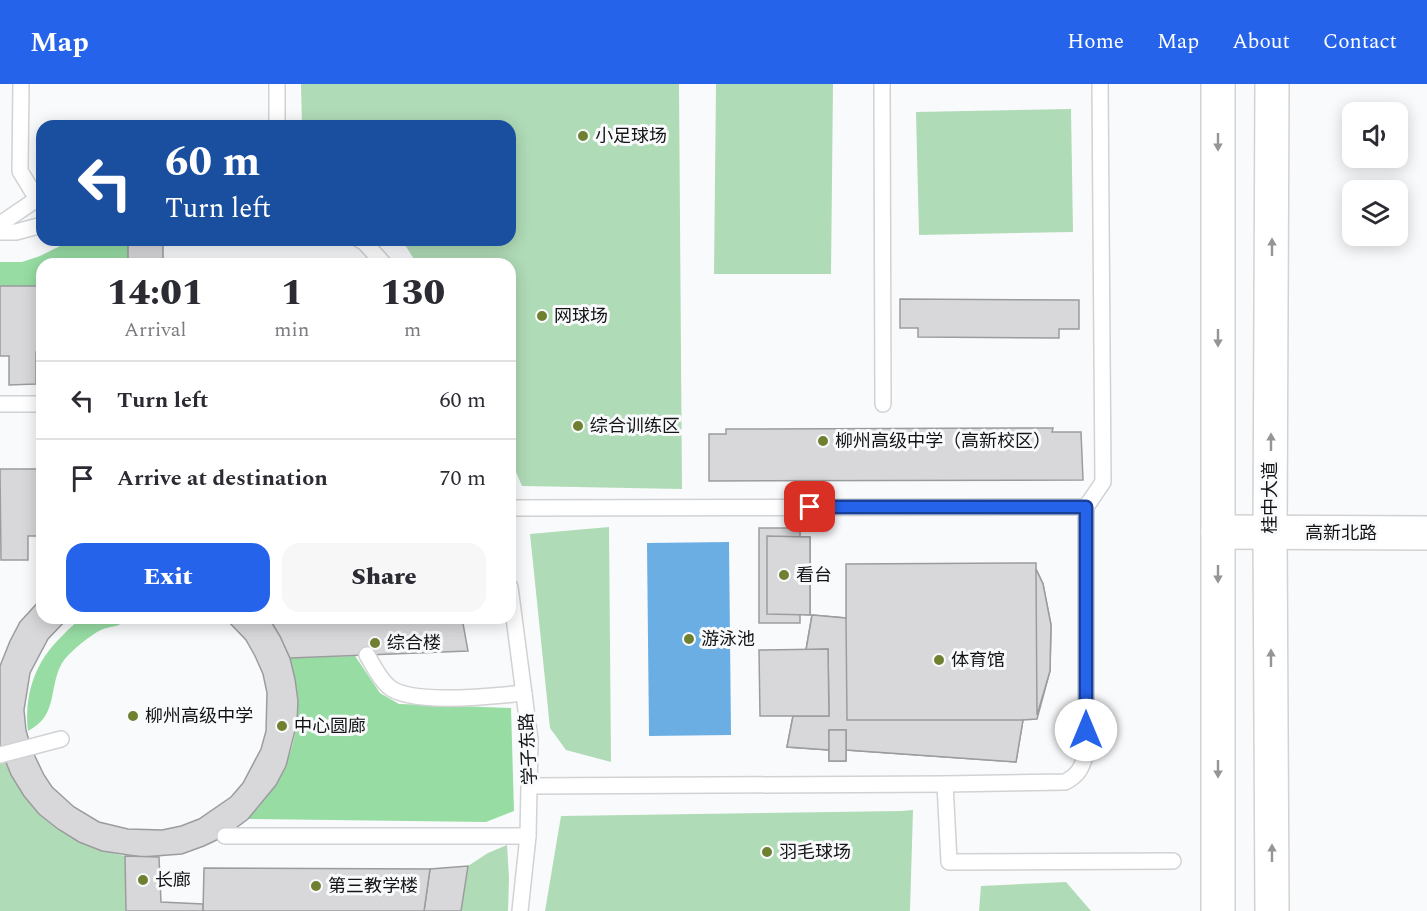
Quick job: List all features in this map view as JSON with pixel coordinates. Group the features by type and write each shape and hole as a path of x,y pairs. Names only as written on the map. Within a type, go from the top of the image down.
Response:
{"main road":[{"path":"1218,84 1218,911"},
{"name":"桂中大道","path":"1272,84 1270,533 1272,911"},
{"name":"高新北路","path":"1218,532 1427,533"}],"lane":[{"path":"21,84 20,171 36,195"},
{"path":"277,84 277,120"},
{"path":"882,84 883,404"},
{"path":"530,786 945,784 1065,782 1074,778 1081,768 1086,753 1086,507 1103,482 1100,84"},
{"path":"0,224 36,201"},
{"path":"0,232 16,232 36,227"},
{"path":"368,246 379,258"},
{"path":"0,404 36,404"},
{"path":"516,508 1086,507"},
{"name":"学子东路","path":"515,624 530,740 528,836 520,911"},
{"path":"367,655 388,686 405,695 445,698 524,693"},
{"path":"0,755 61,739"},
{"path":"945,784 949,862 1173,861"},
{"path":"225,836 528,836"}],"green space":[{"path":"301,84 679,84 682,489 522,486 516,472 516,258 413,258 406,246 516,246 516,120 302,120"},
{"path":"716,84 833,84 831,274 714,274"},
{"path":"1071,109 1073,232 919,235 916,112"},
{"path":"60,246 128,246 128,258 36,258 36,286 0,286 0,262 22,262"},
{"path":"609,527 611,762 566,750 550,728 530,534"},
{"path":"75,624 120,624 93,635 65,659 58,672 49,709 38,725 28,731 28,704 33,679 53,646"},
{"path":"355,656 380,693 399,704 511,708 514,811 486,822 248,819 264,801 276,782 293,744 297,704 290,658"},
{"path":"0,755 23,793 50,822 66,834 84,843 125,856 126,911 0,911"},
{"path":"913,810 910,911 545,911 561,816"},
{"path":"507,845 508,911 461,911 468,866 488,853"},
{"path":"1066,882 1091,911 979,911 981,886"}],"water":[{"name":"游泳池","path":"729,542 731,735 649,736 647,543"}],"building":[{"path":"128,246 163,246 163,258 128,258"},
{"path":"0,286 36,286 36,384 9,385 9,356 0,356"},
{"path":"900,299 1079,300 1079,329 1059,329 1059,338 918,337 918,328 900,328"},
{"path":"1053,428 1052,432 1081,432 1083,480 709,481 709,434 726,434 726,429"},
{"path":"0,469 36,469 36,536 28,536 28,560 1,560"},
{"name":"看台","path":"759,528 800,528 800,537 810,537 810,615 800,614 800,623 759,623"},
{"name":"看台","path":"767,536 810,537 810,615 767,614"},
{"name":"体育馆","path":"1036,563 1036,569 1043,584 1051,625 1050,671 1037,719 1023,720 1016,762 846,750 846,761 829,761 829,750 787,747 793,716 829,716 828,649 806,650 812,615 846,618 846,564"},
{"path":"1036,569 1043,584 1051,625 1050,671 1037,715"},
{"name":"中心圆廊","path":"36,605 36,624 62,624 48,639 30,673 24,710 31,748 52,787 74,807 99,822 128,829 162,830 199,819 231,797 243,783 261,749 266,731 267,693 263,674 255,656 246,640 231,624 273,624 290,658 298,701 297,723 286,766 276,785 248,819 225,836 182,854 142,857 102,851 79,842 58,829 39,814 24,796 11,775 0,747 0,666 20,622"},
{"path":"812,615 846,618 847,720 1023,720 1016,762 846,750 846,730 829,730 829,750 787,747 793,716 829,716 828,649 806,650"},
{"name":"综合楼","path":"273,624 463,624 468,651 290,658"},
{"path":"828,649 829,716 760,716 759,650"},
{"path":"829,730 846,730 846,761 829,761"},
{"name":"长廊","path":"125,856 159,857 161,902 203,904 203,911 126,911"},
{"path":"468,866 461,911 424,911 430,869"},
{"name":"第三教学楼","path":"204,868 430,869 424,911 203,911"}],"place":[{"name":"小足球场","path":"583,136"},
{"name":"网球场","path":"542,316"},
{"name":"综合训练区","path":"578,426"},
{"name":"柳州高级中学（高新校区）","path":"823,441"},
{"name":"看台","path":"784,575"},
{"name":"游泳池","path":"689,639"},
{"name":"综合楼","path":"375,643"},
{"name":"体育馆","path":"939,660"},
{"name":"柳州高级中学","path":"133,716"},
{"name":"中心圆廊","path":"282,726"},
{"name":"羽毛球场","path":"767,852"},
{"name":"长廊","path":"143,880"},
{"name":"第三教学楼","path":"316,886"}],"route":[{"path":"810,507 1086,507 1086,730"}]}
